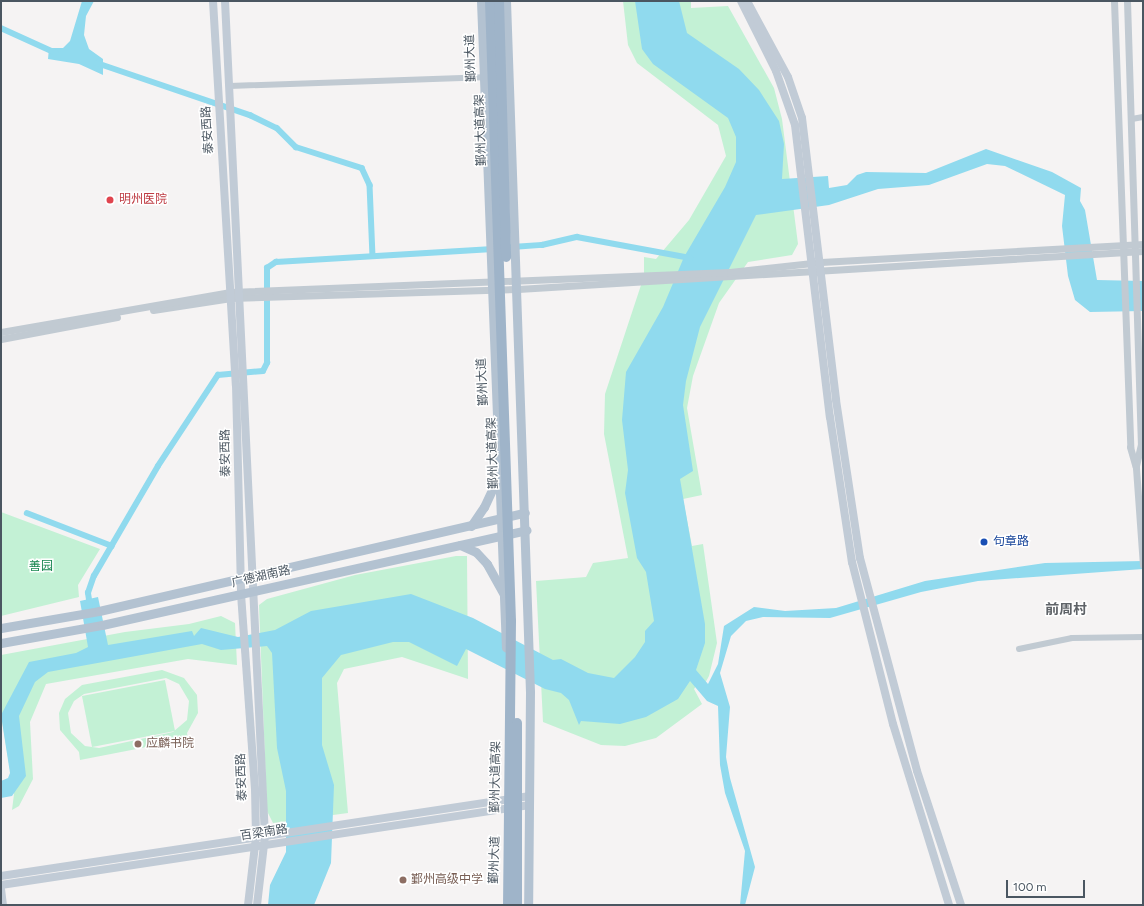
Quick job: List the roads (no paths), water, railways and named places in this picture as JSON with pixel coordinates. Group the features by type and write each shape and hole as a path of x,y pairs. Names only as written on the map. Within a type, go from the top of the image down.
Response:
{"highway":[{"name":"鄞州大道高架","path":"490,1 511,621 507,905"},
{"name":"鄞州大道高架","path":"499,1 514,544 517,905"}],"main road":[{"name":"泰安西路","path":"213,1 235,365 241,385 250,576 255,630 265,836 257,905"},
{"name":"泰安西路","path":"225,1 244,365 241,385 240,579 247,658 256,838 248,905"},
{"name":"鄞州大道","path":"481,1 489,260 508,686 509,804 507,905"},
{"path":"506,1 517,239 530,692 528,905"},
{"path":"741,1 787,96 801,168 813,272 852,562 893,724 949,905"},
{"path":"747,1 788,77 802,118 816,211 838,415 860,558 917,771 961,905"},
{"path":"471,526 484,507 499,473"},
{"name":"广德湖南路","path":"1,628 99,611 525,513"},
{"name":"广德湖南路","path":"1,643 102,625 526,530"},
{"path":"460,545 476,552 487,564 504,594"},
{"name":"百梁南路","path":"1,876 340,824 530,801"},
{"name":"百梁南路","path":"1,885 340,834 509,804"},
{"path":"1,889 3,905"}],"street":[{"path":"1114,1 1130,447 1136,468 1143,565"},
{"path":"1127,1 1132,119 1134,249 1141,444 1136,468"},
{"path":"230,86 484,77"},
{"path":"1132,119 1143,117"},
{"path":"1134,249 1143,244"},
{"path":"1,332 231,295 813,272 1123,249"},
{"path":"518,284 654,275 730,272 821,262 1123,249 1143,251"},
{"path":"241,295 255,291 276,290 490,285"},
{"path":"1,339 231,295"},
{"path":"1019,649 1072,638 1143,637"}],"water":[{"path":"82,1 94,1 86,16 84,35 89,49 103,59 103,75 79,64 48,59 49,48 63,48 70,41"},
{"path":"635,1 679,1 687,33 739,69 759,90 779,121 784,144 782,179 828,176 829,188 847,185 857,175 866,172 926,173 986,149 1052,172 1081,188 1080,201 1085,210 1097,280 1143,281 1143,311 1090,312 1075,300 1068,276 1062,226 1065,195 1005,166 987,164 929,185 878,189 829,205 756,215 700,327 686,381 683,405 693,471 680,479 705,624 705,643 696,670 708,684 718,664 724,626 754,607 785,611 836,608 925,581 1045,563 1143,561 1143,569 978,581 921,592 830,618 763,617 746,621 731,636 720,673 730,707 726,757 730,778 755,867 745,905 740,905 745,851 725,793 720,765 718,706 707,701 690,681 678,699 646,717 620,724 581,721 579,725 569,700 561,693 545,689 466,649 457,666 409,642 393,642 341,655 322,678 322,745 334,785 331,863 314,905 268,905 270,885 286,852 286,791 277,748 272,653 267,646 221,650 202,644 48,672 35,682 19,716 26,776 12,796 1,798 1,781 8,778 10,773 1,715 29,662 76,653 88,647 80,601 98,597 108,645 192,631 194,636 201,628 238,637 275,630 311,611 411,594 473,618 553,660 561,659 588,673 614,678 635,657 645,642 645,631 654,621 646,572 637,558 625,493 628,470 622,420 626,372 663,307 684,257 725,187 736,162 736,137 728,118 653,64 642,49"}],"waterway":[{"path":"1,28 56,53"},
{"path":"97,63 250,115 277,128 296,147 362,168 370,185 373,256"},
{"path":"512,247 542,245 577,237 690,258"},
{"path":"90,606 88,593 94,576 158,466 218,375 263,371 267,363 267,268 276,262 493,249"},
{"path":"27,513 112,546"}],"place":[{"name":"明州医院","path":"110,200"},
{"name":"句章路","path":"984,542"},
{"name":"应麟书院","path":"138,744"},
{"name":"鄞州高级中学","path":"403,880"}],"district":[{"name":"前周村","path":"1066,610"}],"park label":[{"name":"善园","path":"41,567"}]}
